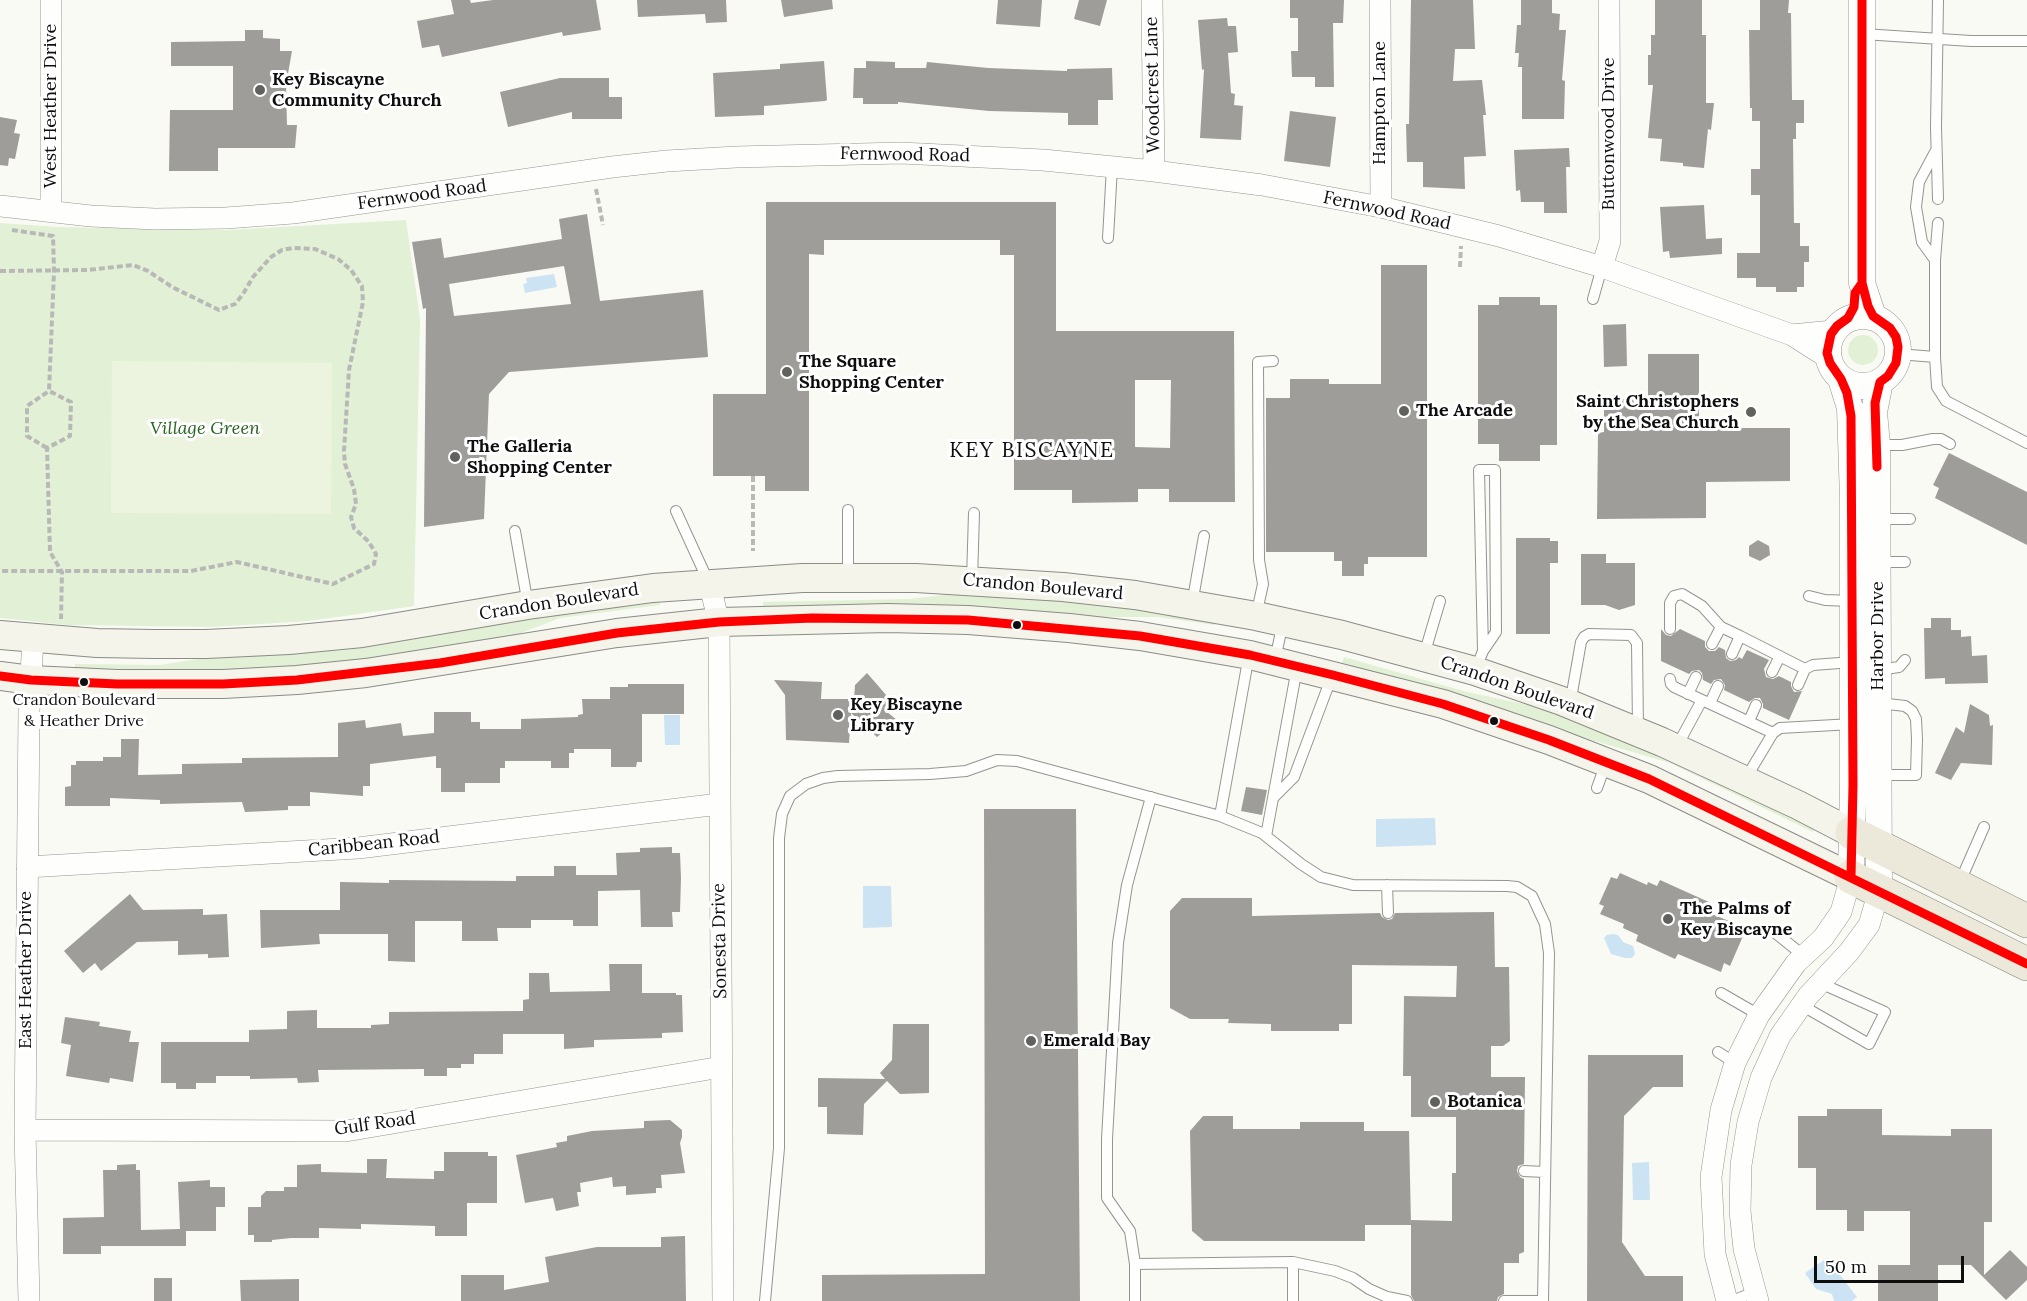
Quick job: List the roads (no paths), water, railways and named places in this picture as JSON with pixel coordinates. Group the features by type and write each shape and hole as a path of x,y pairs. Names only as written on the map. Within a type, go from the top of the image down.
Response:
{"main road":[{"name":"Crandon Boulevard","path":"0,635 46,640 206,644 289,640 373,631 528,605 653,588 709,583 848,578 972,580 1063,587 1192,604 1342,634 1424,657 1479,661 1570,704 1676,748 1745,780 2027,921"},
{"path":"0,676 31,680 117,684 223,684 297,680 440,663 617,633 719,622 823,618 968,620 1140,636 1274,661 1333,675 1443,704 1549,740 1601,775 1649,779 2027,964"}],"street":[{"name":"West Heather Drive","path":"51,0 51,211"},
{"name":"Woodcrest Lane","path":"1152,0 1154,171"},
{"name":"Hampton Lane","path":"1380,0 1381,207"},
{"name":"Buttonwood Drive","path":"1602,267 1610,241 1609,0"},
{"path":"1851,322 1882,321 1896,337 1898,354 1893,370 1880,382 1860,386 1850,384 1835,368 1828,343 1851,322 1862,283 1862,0"},
{"name":"Fernwood Road","path":"0,206 91,216 155,219 226,218 293,213 593,170 736,157 901,153 1043,160 1262,185 1381,207 1499,236 1602,267 1792,335 1835,368"},
{"name":"Fernwood Road","path":"1792,335 1851,322"},
{"name":"Harbor Drive","path":"1835,368 1851,411 1853,724 1866,840 1879,891"},
{"name":"Harbor Drive","path":"1851,876 1866,840 1879,775 1877,446 1874,412 1880,382"},
{"path":"1853,499 1860,511 1868,517 1877,519"},
{"name":"Sonesta Drive","path":"709,583 719,622 723,1301"},
{"name":"East Heather Drive","path":"29,1301 25,1130 31,680 46,640"},
{"name":"Caribbean Road","path":"27,867 358,848 719,804"},
{"path":"1727,1301 1715,1254 1711,1177 1727,1058 1796,963 1823,938 1841,912 1851,876"},
{"path":"1757,1296 1744,1249 1740,1211 1741,1165 1748,1122 1761,1078 1780,1036 1801,1005 1849,952 1869,926 1879,891"},
{"path":"1776,991 1801,1005"},
{"name":"Gulf Road","path":"25,1130 346,1131 721,1067"}],"lane":[{"path":"1938,0 1936,150 1938,199"},
{"path":"1862,34 2027,41"},
{"path":"1935,260 1922,242 1916,207 1919,182 1936,150"},
{"path":"1108,238 1112,167"},
{"path":"1938,223 1935,260 1937,387 1946,401 2027,442"},
{"path":"1593,299 1602,267"},
{"path":"1898,354 1935,357"},
{"path":"1266,836 1273,798 1274,661 1259,560 1258,362 1273,362"},
{"path":"1877,446 1902,445 1933,439 1941,439 1950,444"},
{"path":"1479,470 1495,470 1496,632 1479,661 1479,470"},
{"path":"848,510 848,578"},
{"path":"676,511 709,583"},
{"path":"972,580 974,513"},
{"path":"1479,513 1496,513"},
{"path":"1877,519 1910,519"},
{"path":"515,531 528,605"},
{"path":"1192,604 1204,536"},
{"path":"1878,562 1905,562"},
{"path":"1670,629 1670,603 1674,597 1682,594 1702,606 1721,627 1805,669"},
{"path":"1809,596 1825,600 1853,601"},
{"path":"1424,657 1440,601"},
{"path":"1712,644 1721,627"},
{"path":"1570,704 1581,642 1584,637 1589,634 1631,635 1637,643 1638,732"},
{"path":"1732,654 1740,636"},
{"path":"1772,672 1780,656"},
{"path":"1878,670 1899,667 1905,660"},
{"path":"1221,816 1274,661"},
{"path":"1798,685 1805,669 1813,665 1853,662"},
{"path":"1273,798 1293,777 1333,675"},
{"path":"1688,694 1696,677"},
{"path":"1670,679 1674,687 1749,721 1778,726 1853,724"},
{"path":"1676,748 1718,687"},
{"path":"1878,703 1905,706 1912,711 1916,719 1917,739 1916,775 1879,775"},
{"path":"1749,721 1756,705"},
{"path":"1745,780 1778,726"},
{"path":"765,1301 779,1148 779,838 782,814 790,796 806,784 823,778 966,771 998,760 1017,760 1221,816 1266,836 1300,864 1321,876 1353,885 1516,887 1532,896 1545,924 1549,953 1543,1301 1504,1301"},
{"path":"1135,1301 1135,1264 1130,1232 1107,1198 1107,1139 1119,943 1127,885 1151,797"},
{"path":"1958,886 1984,827"},
{"path":"1387,885 1388,913"},
{"path":"1773,931 1804,956"},
{"path":"1801,1005 1869,1044 1885,1012 1820,983"},
{"path":"1721,993 1759,1015"},
{"path":"1524,1171 1545,1172"},
{"path":"1135,1264 1293,1262 1335,1271 1387,1297 1407,1301"},
{"path":"1293,1262 1293,1301"},
{"path":"1732,1301 1757,1296"}],"water":[{"path":"554,274 557,287 525,293 523,284 527,283 526,278"},
{"path":"664,715 680,715 680,745 665,745"},
{"path":"1435,818 1436,845 1376,847 1376,819"},
{"path":"863,886 891,886 892,927 863,928"},
{"path":"1613,934 1633,946 1635,954 1632,958 1611,954 1604,938"},
{"path":"1649,1162 1650,1200 1633,1200 1632,1163"},
{"path":"1827,1258 1857,1297 1852,1301 1834,1301 1832,1294 1816,1289 1805,1273"}],"place":[{"name":"Key Biscayne Community Church","path":"260,90"},
{"name":"The Square Shopping Center","path":"787,372"},
{"name":"The Arcade","path":"1404,411"},
{"name":"Saint Christophers by the Sea Church","path":"1751,412"},
{"name":"The Galleria Shopping Center","path":"455,457"},
{"name":"Crandon Boulevard & Heather Drive","path":"84,682"},
{"name":"Key Biscayne Library","path":"838,715"},
{"name":"The Palms of Key Biscayne","path":"1668,919"},
{"name":"Emerald Bay","path":"1031,1041"},
{"name":"Botanica","path":"1435,1102"}],"district":[{"name":"KEY BISCAYNE","path":"1032,451"}],"park label":[{"name":"Village Green","path":"205,429"}]}
